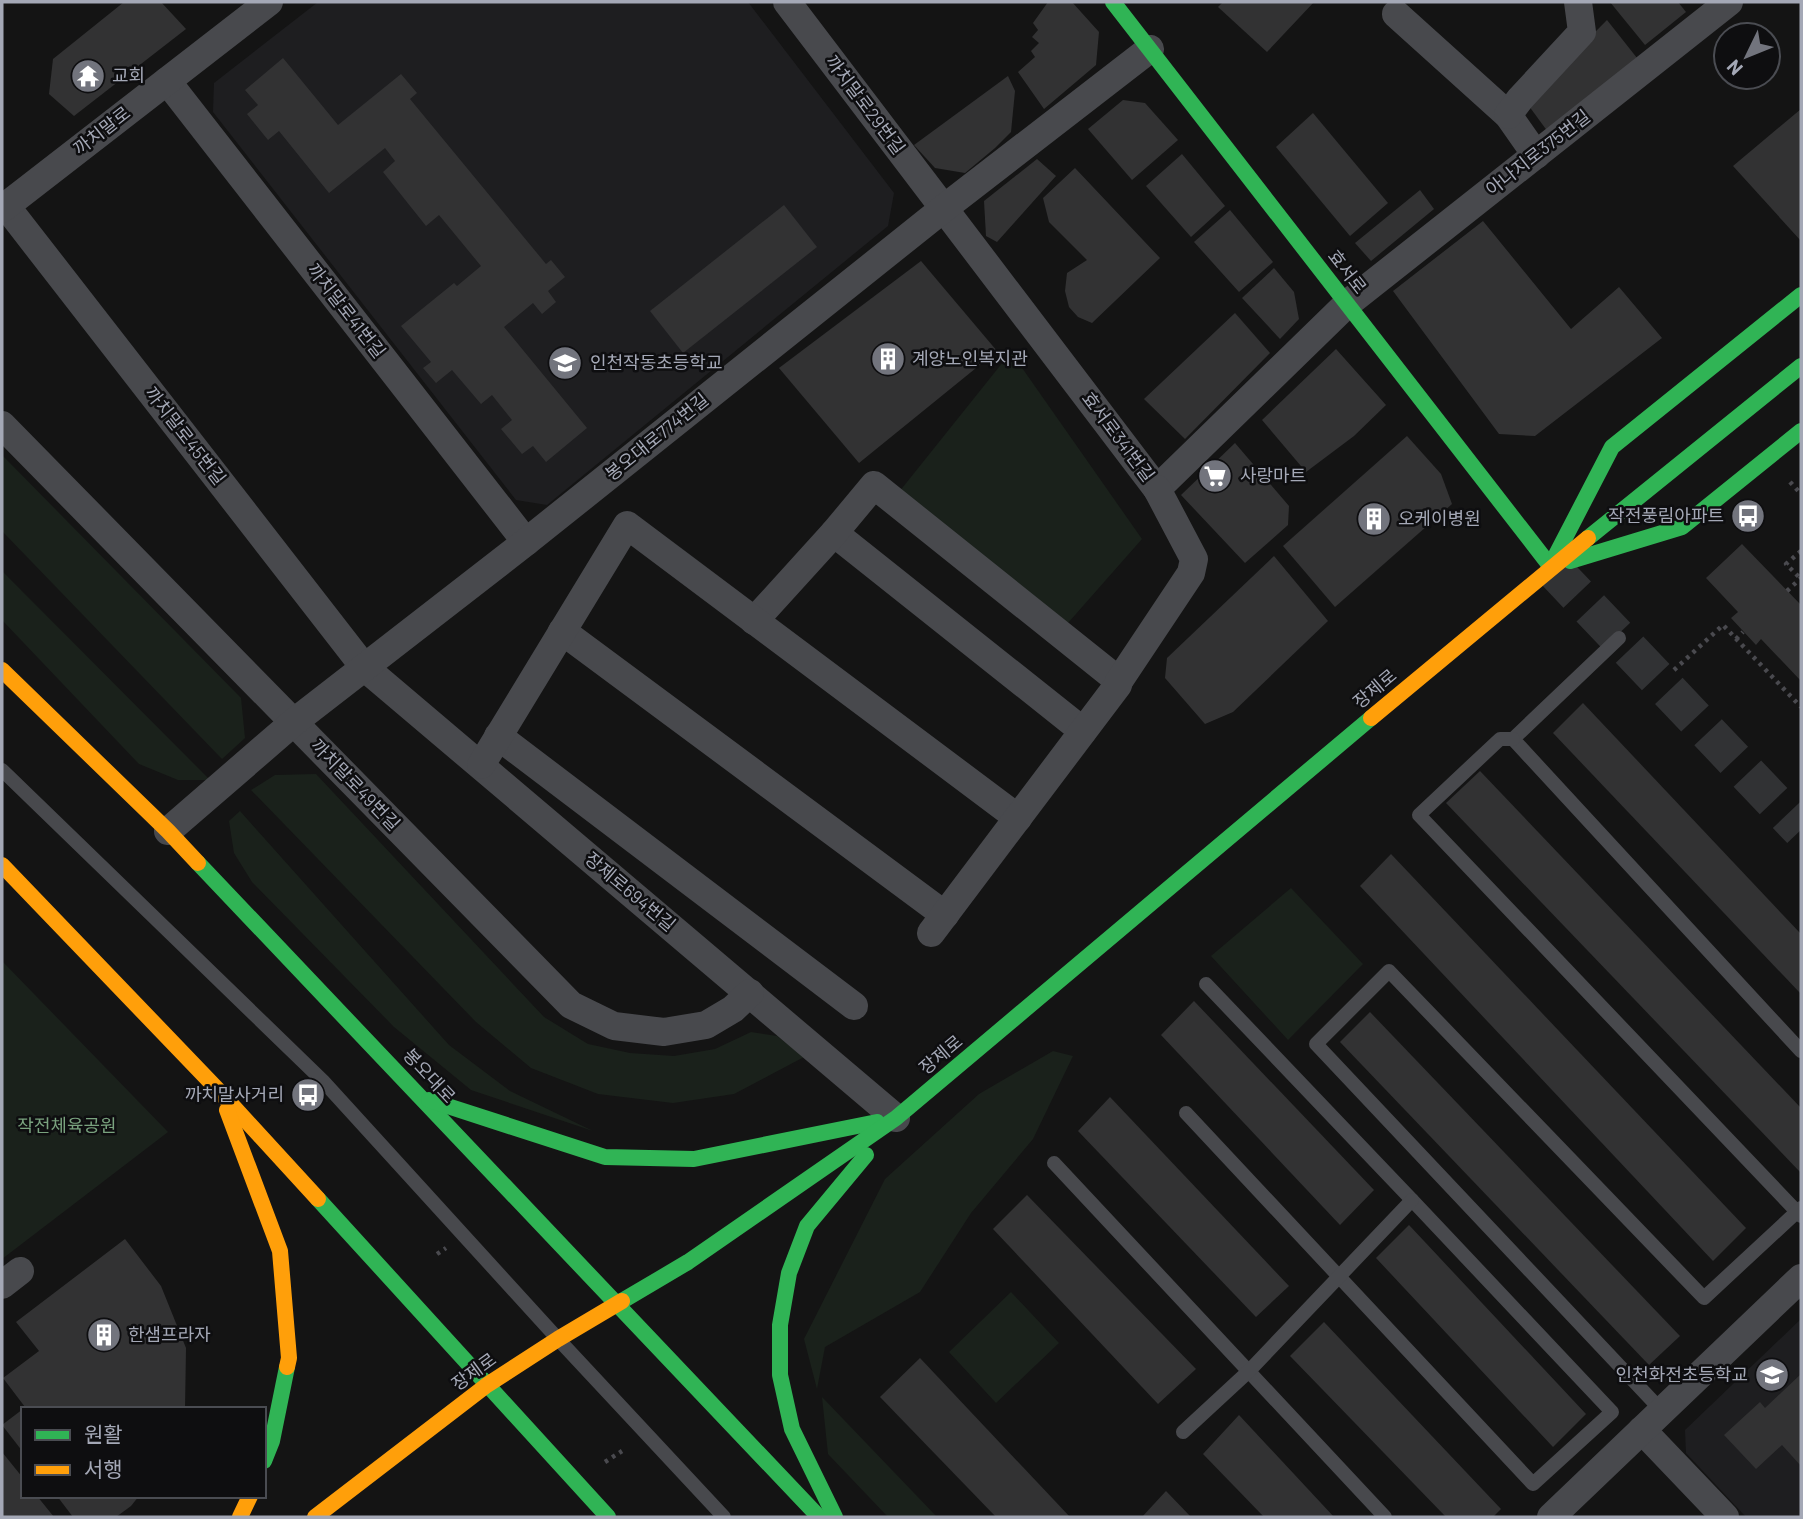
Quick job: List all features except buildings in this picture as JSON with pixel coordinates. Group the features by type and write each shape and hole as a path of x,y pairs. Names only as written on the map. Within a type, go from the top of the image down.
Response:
{"main road":[{"name":"효서로","path":"1113,2 1551,566"},
{"name":"장제로","path":"1551,566 1612,447 1801,295"},
{"name":"장제로","path":"316,1517 487,1385 558,1339 688,1262 896,1118 1551,566 1801,366"},
{"name":"장제로","path":"1551,566 1682,527 1801,431"},
{"name":"봉오대로","path":"2,670 168,831 819,1517"},
{"path":"2,866 220,1092 608,1517"},
{"path":"220,1092 280,1251 289,1358 272,1441 266,1456"},
{"path":"422,1097 605,1157 694,1159 896,1118"},
{"path":"835,1517 792,1429 780,1375 780,1325 789,1273 807,1226 896,1118"},
{"path":"240,1517 249,1498"}],"street":[{"name":"까치말로","path":"4,208 269,2"},
{"name":"까치말로29번길","path":"787,2 943,209"},
{"path":"1508,115 1582,32 1578,2"},
{"name":"아나지로375번길","path":"1347,304 1729,2"},
{"path":"1396,14 1508,115 1536,155"},
{"name":"봉오대로774번길","path":"168,831 294,722 526,542 943,209 1150,49"},
{"name":"까치말로41번길","path":"167,81 526,542"},
{"name":"까치말로45번길","path":"4,208 364,667"},
{"name":"효서로341번길","path":"943,209 1157,488 1347,304"},
{"name":"까치말로49번길","path":"2,425 571,1005 614,1026 664,1032 706,1025 733,1009 750,993"},
{"path":"754,621 874,485 1119,681"},
{"path":"562,631 938,924 1118,685 1191,573 1194,559 1157,488"},
{"path":"481,765 627,525 1018,818"},
{"path":"834,533 1083,731"},
{"name":"장제로694번길","path":"364,667 896,1118"},
{"path":"498,736 854,1006"},
{"path":"1551,1517 1801,1278"},
{"path":"1642,1430 1725,1517"}],"lane":[{"path":"1513,740 1619,638"},
{"path":"1662,1410 1316,1044 1389,971 1704,1298 1800,1212 1419,815 1500,739 1513,740 1801,1051"},
{"path":"2,770 323,1081 724,1517"},
{"path":"1186,1113 1533,1484 1612,1412 1206,984"},
{"path":"1054,1163 1385,1517"},
{"path":"1183,1432 1249,1371 1412,1200"}],"path":[{"path":"1787,479 1801,494"},
{"path":"1787,591 1801,579 1786,564 1801,551"},
{"path":"1674,670 1723,625 1801,707"},
{"path":"1736,639 1743,632"},
{"path":"602,1464 622,1451"}],"shaded area":[{"name":"인천작동초등학교","path":"318,2 748,2 894,193 888,226 547,505 516,500 213,112 214,83"},
{"name":"인천화전초등학교","path":"1801,1319 1801,1517 1746,1517 1686,1453 1685,1430"}],"green space":[{"path":"1011,352 1142,539 1068,623 895,497"},
{"path":"2,455 241,698 245,738 222,759 2,531"},
{"path":"2,571 210,780 178,780 139,764 2,620"},
{"path":"316,774 544,1017 588,1044 630,1053 674,1056 715,1049 751,1032 777,1036 804,1057 734,1094 673,1103 598,1094 531,1068 476,1022 251,790 275,775"},
{"path":"240,811 449,1045 510,1091 593,1131 471,1090 394,1027 252,882 234,853 229,821"},
{"path":"1291,888 1363,964 1288,1040 1211,956"},
{"name":"작전체육공원","path":"2,961 168,1132 2,1259"},
{"path":"1053,1051 1073,1056 1033,1139 971,1213 920,1292 825,1347 817,1389 804,1339 885,1179 979,1094"},
{"path":"1011,1292 1059,1343 996,1403 949,1352"},
{"path":"822,1397 937,1517 888,1517 828,1454"}],"tunnel":[{"path":"1551,567 1801,830"}],"traffic: fast":[{"path":"1113,2 1551,567"},
{"path":"1556,555 1612,447 1801,295"},
{"path":"1588,538 1801,366"},
{"path":"1570,561 1682,527 1801,431"},
{"path":"622,1301 688,1262 896,1118 1371,718"},
{"path":"198,863 819,1517"},
{"path":"429,1100 605,1157 694,1159 877,1122"},
{"path":"835,1517 792,1429 780,1375 780,1325 789,1273 807,1226 866,1155"},
{"path":"318,1199 608,1517"},
{"path":"266,1456 272,1441 287,1367"}],"traffic: slow":[{"path":"1371,718 1588,538"},
{"path":"2,670 198,863"},
{"path":"2,865 220,1092 318,1199"},
{"path":"227,1110 280,1251 289,1358 287,1367"},
{"path":"315,1517 487,1385 622,1301"},
{"path":"240,1517 249,1498"}],"place":[{"name":"교회","path":"88,76"},
{"name":"계양노인복지관","path":"888,359"},
{"name":"인천작동초등학교","path":"565,363"},
{"name":"사랑마트","path":"1215,476"},
{"name":"작전풍림아파트","path":"1748,516"},
{"name":"오케이병원","path":"1374,519"},
{"name":"까치말사거리","path":"308,1095"},
{"name":"한샘프라자","path":"104,1335"},
{"name":"인천화전초등학교","path":"1772,1375"}]}
